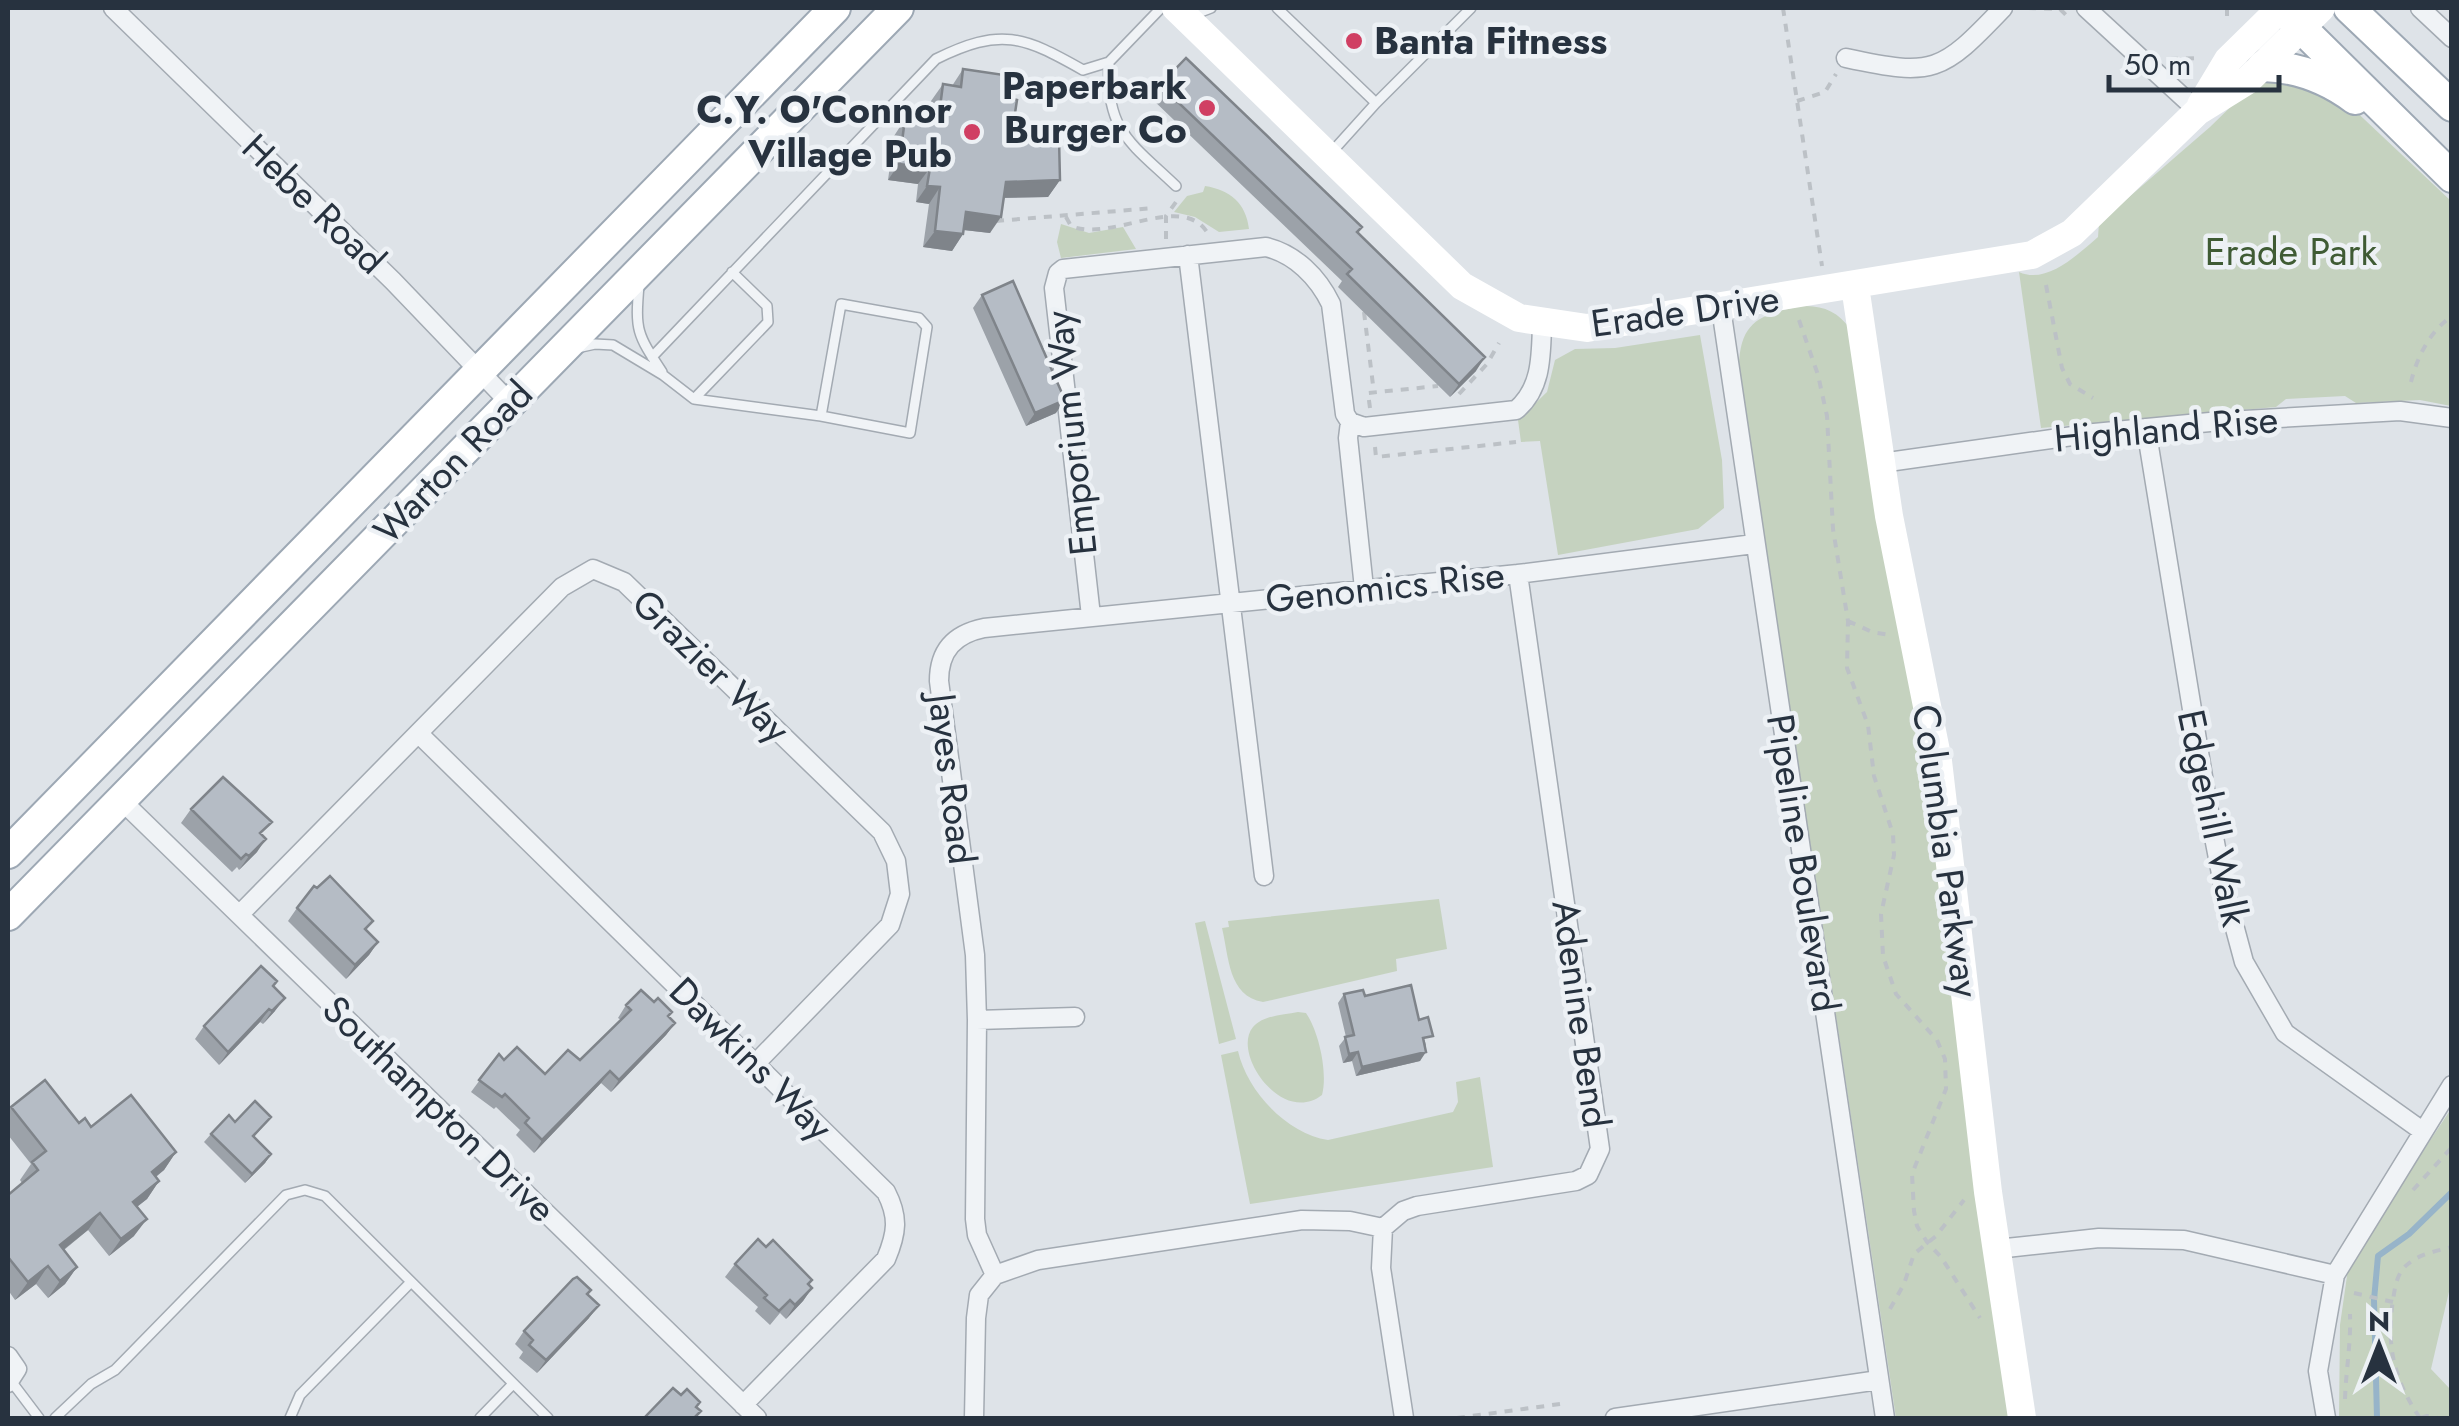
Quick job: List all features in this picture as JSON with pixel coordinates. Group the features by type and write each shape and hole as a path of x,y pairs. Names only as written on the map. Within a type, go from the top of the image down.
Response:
{"main road":[{"name":"Warton Road","path":"8,853 835,8"},
{"name":"Warton Road","path":"8,915 898,8"},
{"path":"2349,8 2452,106"},
{"path":"2296,13 2444,170"},
{"path":"2263,66 2289,67 2344,91 2444,170"}],"street":[{"name":"Hebe Road","path":"113,8 394,281 511,404"},
{"path":"1846,58 1903,70 1925,69 1959,53 2004,8"},
{"path":"2086,8 2198,110"},
{"path":"2420,8 2452,38"},
{"name":"Erade Drive","path":"1183,10 1462,286 1500,308 1542,324 1576,328 1605,327 2016,259 2057,243 2198,110 2248,80 2263,66 2296,13"},
{"name":"Erade Drive","path":"2198,110 2228,60 2296,13"},
{"name":"Emporium Way","path":"1091,616 1056,280 1058,273 1070,266 1266,246 1284,251 1300,263 1332,304 1350,422 1348,438 1364,588"},
{"path":"1188,255 1229,603"},
{"name":"Columbia Parkway","path":"1855,286 1889,516 1938,760 1997,1249 2022,1418"},
{"name":"Pipeline Boulevard","path":"1721,308 1885,1418"},
{"path":"1350,422 1364,427 1516,410 1526,401 1538,376 1542,324"},
{"name":"Highland Rise","path":"1882,463 2146,428 2400,411 2452,418"},
{"name":"Edgehill Walk","path":"2146,428 2197,746 2223,884 2244,962 2285,1033 2421,1130"},
{"name":"Genomics Rise","path":"1264,876 1229,603 1518,574 1754,544"},
{"name":"Grazier Way","path":"240,914 562,587 593,569 624,582 882,832 896,860 900,894 890,925 756,1063"},
{"name":"Adenine Bend","path":"1383,1228 1403,1211 1418,1206 1576,1181 1588,1175 1600,1149 1518,574"},
{"name":"Jayes Road","path":"995,1275 975,1219 978,1020 974,954 939,670 947,648 968,631 1229,603"},
{"name":"Dawkins Way","path":"419,734 886,1192 897,1213 886,1259 750,1412"},
{"name":"Southampton Drive","path":"121,800 750,1412"},
{"path":"978,1020 1075,1017"},
{"path":"2326,1418 2318,1371 2335,1275 2452,1085"},
{"path":"974,1418 979,1295 995,1275 1018,1265 1063,1255 1302,1220 1350,1220 1383,1228 1381,1268 1404,1418"},
{"path":"1997,1249 2099,1238 2184,1240 2335,1275"},
{"path":"8,1356 17,1369 9,1382"},
{"path":"1615,1418 1879,1380"}],"lane":[{"path":"1277,8 1376,103"},
{"path":"1328,156 1471,8"},
{"path":"652,357 936,60 968,43 1001,38 1036,44 1083,70 1109,62 1183,10"},
{"path":"1109,62 1112,116 1123,136 1179,191"},
{"path":"640,270 635,324 663,375"},
{"path":"694,399 768,322 767,306 732,272"},
{"path":"560,352 595,344 612,346 663,375 694,399 910,433 927,327 919,318 841,304 821,416"},
{"path":"56,1418 91,1384 115,1370 286,1196 305,1190 325,1196 548,1418"},
{"path":"290,1418 300,1394 411,1282"},
{"path":"9,1382 38,1418"},
{"path":"480,1418 513,1384"}],"path":[{"path":"1783,8 1826,290"},
{"path":"1797,101 1825,92 1846,58"},
{"path":"1167,244 1166,216 1179,191"},
{"path":"991,222 1154,208"},
{"path":"1066,216 1071,226 1089,231 1166,216 1196,220 1210,236"},
{"path":"2046,285 2062,368 2070,384 2094,398"},
{"path":"1798,309 1799,326 1818,375 1827,416 1834,529 1848,621 1850,683 1868,725 1874,776 1893,834 1894,855 1881,914 1887,974 1896,994 1937,1040 1945,1059 1946,1089 1912,1174 1914,1211 1926,1242 1982,1320"},
{"path":"1364,312 1374,393"},
{"path":"2411,382 2420,355 2442,323 2452,316"},
{"path":"1454,394 1457,397 1487,364 1499,343"},
{"path":"1848,621 1872,632 1901,633"},
{"path":"2413,1190 2452,1147"},
{"path":"1886,1314 1904,1284 1914,1254 1936,1236 1954,1209 1971,1194"},
{"path":"2438,1418 2421,1418 2404,1394 2392,1364 2390,1302 2399,1274 2408,1264 2452,1247"},
{"path":"2346,1408 2346,1373 2352,1344 2350,1293"},
{"path":"2357,1294 2390,1302"},
{"path":"1457,1418 1560,1404"}],"green space":[{"name":"Erade Park","path":"2276,73 2347,103 2451,201 2451,406 2420,400 2356,403 2345,396 2286,399 2276,407 2041,428 2019,272 2040,274 2072,259 2098,237 2099,223 2253,85"},
{"path":"1205,186 1235,199 1249,229 1219,232 1195,217 1174,212 1187,196 1203,192"},
{"path":"1061,224 1089,233 1123,227 1136,249 1061,258 1057,242"},
{"path":"1802,306 1828,310 1849,327 1929,779 2010,1418 1896,1418 1739,366 1744,338 1756,322 1775,312"},
{"path":"1700,335 1722,460 1724,508 1698,529 1558,555 1540,441 1521,442 1518,420 1547,392 1555,360 1575,349 1615,348"},
{"path":"1439,899 1447,949 1396,959 1397,971 1263,1002 1243,992 1232,974 1222,928 1229,927 1228,921"},
{"path":"1205,921 1236,1039 1219,1044 1195,923"},
{"path":"1306,1013 1311,1021 1323,1064 1322,1095 1307,1102 1291,1101 1277,1094 1264,1082 1249,1053 1248,1039 1257,1023"},
{"path":"1238,1051 1250,1081 1271,1108 1298,1129 1328,1140 1453,1112 1458,1102 1456,1082 1480,1077 1493,1167 1250,1204 1221,1055"},
{"path":"2451,1109 2451,1283 2431,1369 2451,1390 2451,1418 2339,1418 2340,1325 2349,1262"}],"building":[{"path":"1186,58 1362,227 1357,232 1485,357 1459,384 1347,274 1352,269 1160,85"},
{"path":"963,69 1004,75 1002,98 1017,100 1011,139 1059,138 1060,180 1006,182 1001,217 966,212 963,234 935,231 940,187 927,186 930,168 899,164 905,119 938,123 943,84 961,87"},
{"path":"1013,281 1065,400 1035,413 982,295"},
{"path":"223,777 272,822 260,833 266,839 241,859 191,809"},
{"path":"330,876 373,921 365,929 378,942 355,965 297,908 314,886 317,888"},
{"path":"261,966 277,981 273,986 285,998 272,1011 269,1009 228,1052 204,1026"},
{"path":"1411,985 1419,1020 1428,1017 1433,1036 1423,1038 1426,1052 1362,1067 1358,1052 1349,1054 1345,1037 1354,1035 1344,994 1363,990 1365,996"},
{"path":"641,990 654,1002 658,998 672,1012 668,1016 675,1023 619,1080 610,1071 542,1140 525,1123 529,1118 505,1094 502,1097 479,1080 499,1054 504,1060 517,1047 545,1074 568,1050 580,1060 631,1010 626,1005"},
{"path":"45,1080 79,1123 85,1118 91,1127 131,1095 176,1152 152,1172 159,1181 133,1202 147,1219 121,1239 100,1213 60,1245 77,1267 60,1281 48,1266 28,1282 8,1257 8,1195 38,1170 32,1162 46,1151 11,1107"},
{"path":"255,1101 271,1117 253,1136 271,1154 252,1174 211,1134 229,1115 235,1122"},
{"path":"758,1239 766,1247 773,1240 812,1280 808,1284 812,1288 795,1305 790,1300 779,1311 735,1264"},
{"path":"577,1277 599,1305 546,1360 529,1345 533,1340 524,1331"},
{"path":"673,1388 681,1395 687,1389 700,1402 696,1407 701,1411 694,1418 646,1416"}],"waterway":[{"path":"2377,1418 2374,1300 2378,1256 2409,1234 2452,1192"}],"place":[{"name":"Banta Fitness","path":"1354,41"},
{"name":"Paperbark Burger Co","path":"1207,108"},
{"name":"C.Y. O'Connor Village Pub","path":"972,132"}]}
